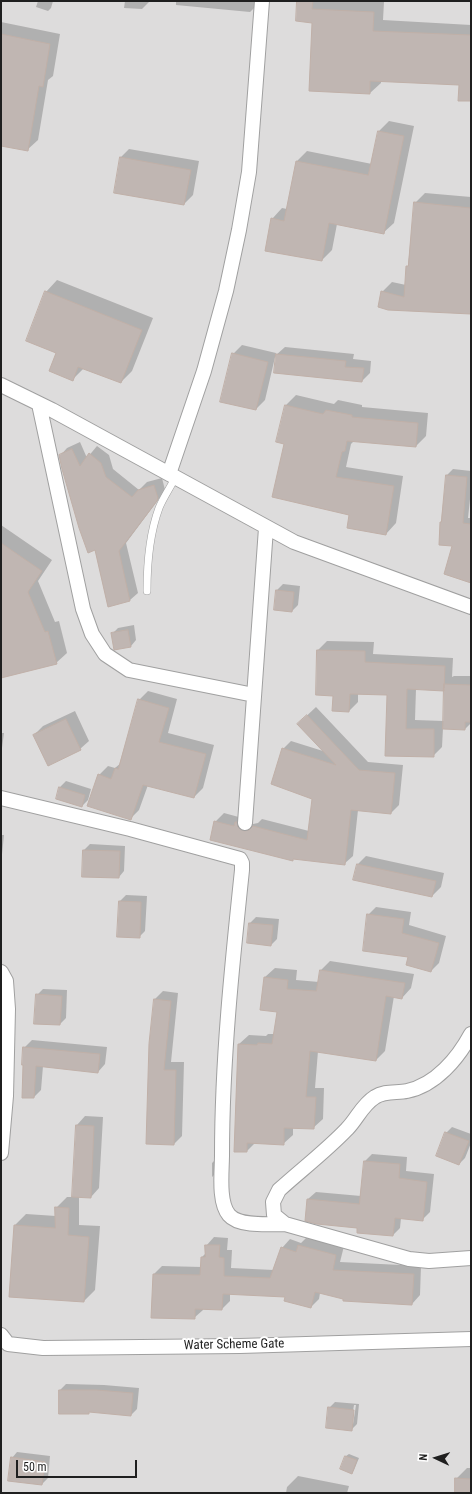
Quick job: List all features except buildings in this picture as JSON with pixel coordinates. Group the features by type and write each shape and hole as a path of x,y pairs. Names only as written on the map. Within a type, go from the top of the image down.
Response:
{"street":[{"path":"172,476 204,371 226,291 239,230 249,172 262,1"},
{"path":"1,385 39,404 294,542 471,607"},
{"path":"39,404 83,609 92,634 105,654 129,670 254,695"},
{"path":"245,823 266,528"},
{"path":"1,798 130,829 240,859 242,863 226,1043 222,1128 222,1194 224,1206 229,1216 240,1221 256,1224 285,1224 409,1259 429,1261 471,1258"},
{"path":"1,972 6,981 8,1008 6,1096 1,1153"},
{"path":"285,1224 274,1215 274,1202 279,1190 348,1128 364,1106 375,1096 385,1093 400,1093 416,1089 427,1084 469,1045"},
{"name":"Water Scheme Gate","path":"1,1335 8,1344 43,1348 240,1346 471,1339"}],"lane":[{"path":"147,591 147,558 159,508 172,476"}],"shaded area":[{"path":"1,1 471,1 471,1493 1,1493"}]}
